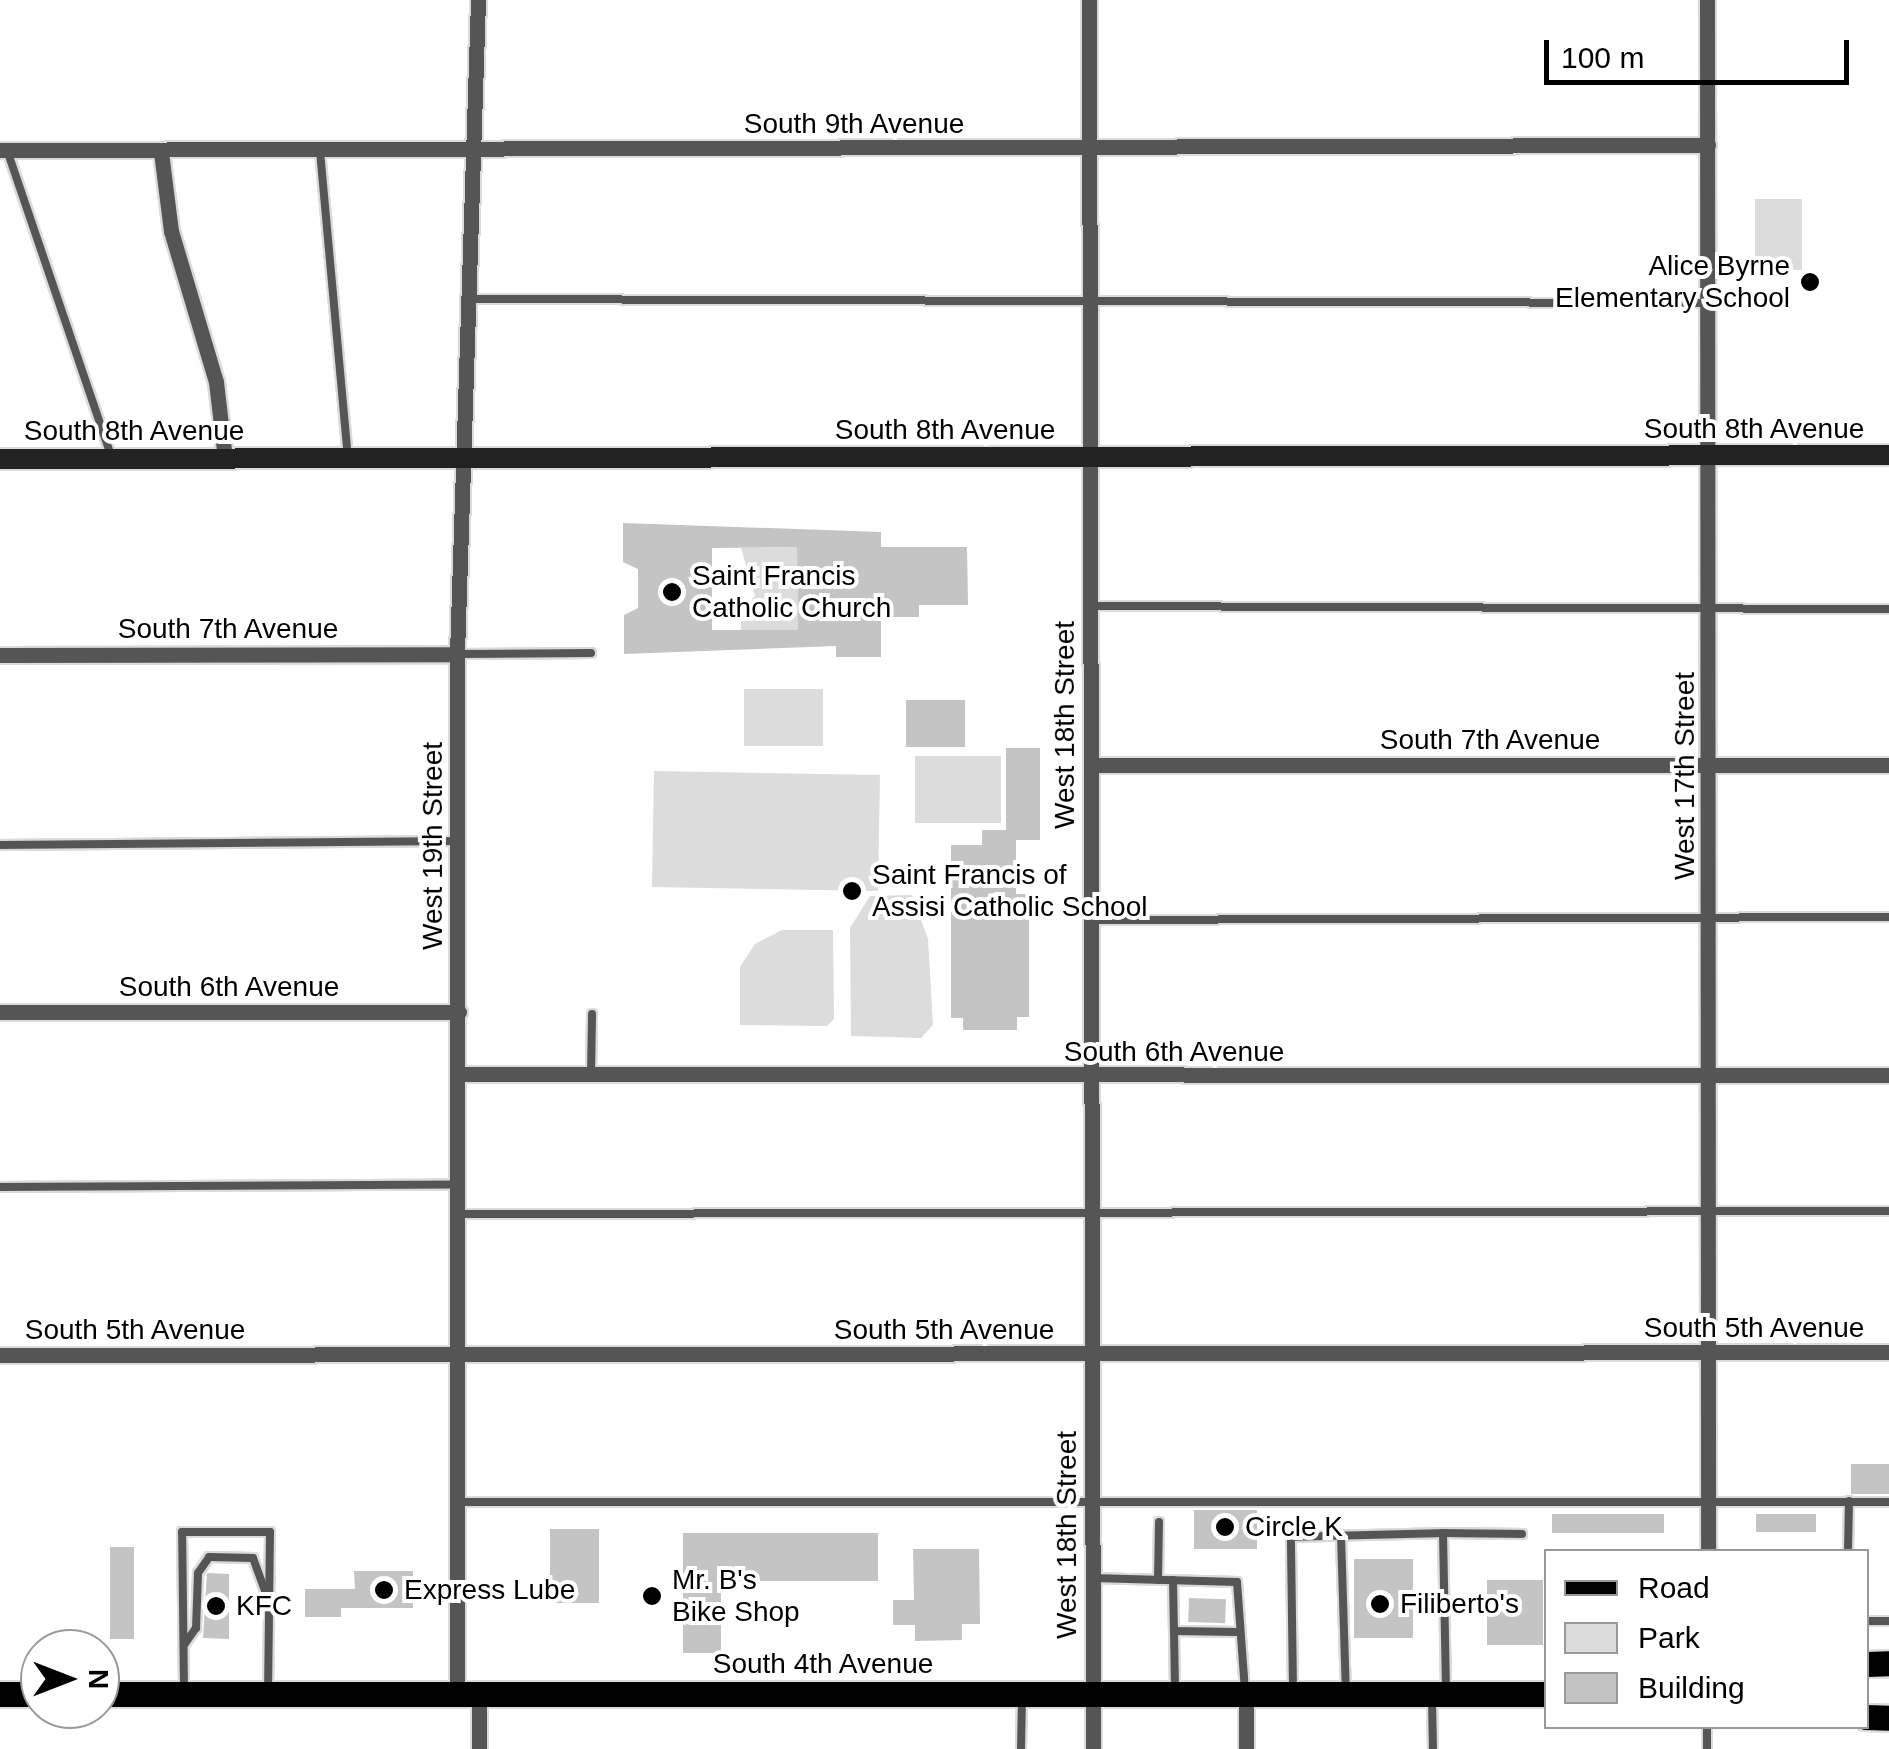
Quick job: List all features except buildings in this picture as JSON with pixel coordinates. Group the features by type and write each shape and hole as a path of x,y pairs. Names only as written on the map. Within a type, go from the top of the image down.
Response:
{"main road":[{"name":"South 4th Avenue","path":"120,1694 1544,1694"}],"street":[{"name":"West 19th Street","path":"478,0 479,150 459,457 456,654 458,1502 468,1692 478,1749"},
{"name":"West 18th Street","path":"1088,0 1093,1749"},
{"name":"West 17th Street","path":"1707,0 1708,1549"},
{"name":"South 9th Avenue","path":"3,150 1708,145"},
{"path":"161,152 171,231 216,382 225,459"},
{"name":"South 8th Avenue","path":"0,458 1889,456"},
{"name":"South 7th Avenue","path":"0,655 456,654"},
{"name":"South 7th Avenue","path":"1090,766 1889,764"},
{"name":"South 6th Avenue","path":"0,1012 458,1012"},
{"name":"South 6th Avenue","path":"458,1074 1889,1075"},
{"name":"South 5th Avenue","path":"0,1355 1889,1352"},
{"path":"1246,1696 1246,1749"}],"lane":[{"path":"3,150 112,458"},
{"path":"320,151 348,458"},
{"path":"470,299 1709,302"},
{"path":"1090,606 1889,609"},
{"path":"456,654 591,653"},
{"path":"0,844 458,841"},
{"path":"1091,920 1889,917"},
{"path":"591,1076 592,1014"},
{"path":"0,1188 458,1185"},
{"path":"458,1214 1889,1211"},
{"path":"1848,1549 1849,1501"},
{"path":"458,1502 1889,1502"},
{"path":"1158,1522 1158,1580"},
{"path":"184,1694 182,1532 270,1532 268,1693"},
{"path":"1433,1749 1439,1694 1443,1534"},
{"path":"1294,1695 1291,1537 1522,1534"},
{"path":"1342,1536 1346,1695"},
{"path":"184,1646 196,1628 198,1574 209,1556 253,1558 270,1602"},
{"path":"1092,1578 1237,1582 1246,1696"},
{"path":"1174,1580 1175,1696"},
{"path":"1174,1632 1238,1632"},
{"path":"1021,1749 1022,1695"}],"green space":[{"path":"1755,199 1802,199 1802,270 1755,270"},
{"path":"797,547 798,630 741,630 741,610 755,596 741,548"},
{"path":"744,689 823,689 823,746 744,746"},
{"path":"915,756 1001,756 1001,823 915,823"},
{"path":"654,771 880,775 878,891 652,887"},
{"path":"912,895 928,939 933,1025 921,1038 851,1036 850,928 870,896"},
{"path":"782,930 833,930 834,1019 827,1026 740,1025 740,967 755,944"}],"place":[{"name":"Alice Byrne Elementary School","path":"1810,282"},
{"name":"Saint Francis Catholic Church","path":"672,592"},
{"name":"Saint Francis of Assisi Catholic School","path":"852,891"},
{"name":"Circle K","path":"1225,1527"},
{"name":"Express Lube","path":"384,1590"},
{"name":"Mr. B's Bike Shop","path":"652,1596"},
{"name":"Filiberto's","path":"1380,1604"},
{"name":"KFC","path":"216,1606"}]}
